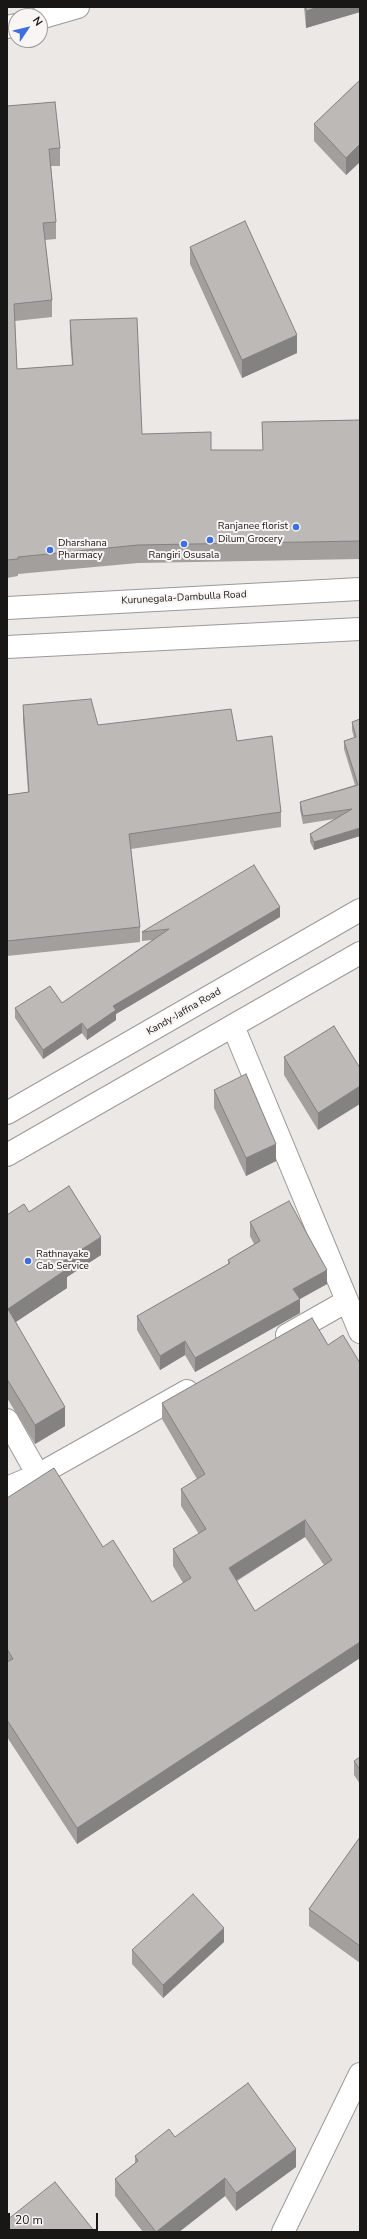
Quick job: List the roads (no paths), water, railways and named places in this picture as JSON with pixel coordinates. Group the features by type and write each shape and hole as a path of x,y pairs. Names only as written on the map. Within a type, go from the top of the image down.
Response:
{"main road":[{"path":"48,16 78,7"},
{"name":"Kurunegala-Dambulla Road","path":"7,608 360,589"},
{"path":"7,647 360,629"},
{"name":"Kandy-Jaffna Road","path":"7,1113 360,910"},
{"path":"7,1155 360,953"},
{"path":"233,1026 360,1332"},
{"path":"271,1343 347,1301"},
{"path":"7,1488 38,1475 203,1382"},
{"path":"7,1420 38,1475"},
{"path":"283,2232 360,2074"}],"place":[{"name":"Ranjanee florist","path":"296,527"},
{"name":"Dilum Grocery","path":"210,540"},
{"name":"Rangiri Osusala","path":"184,544"},
{"name":"Dharshana Pharmacy","path":"50,550"},
{"name":"Rathnayake Cab Service","path":"28,1261"}]}
